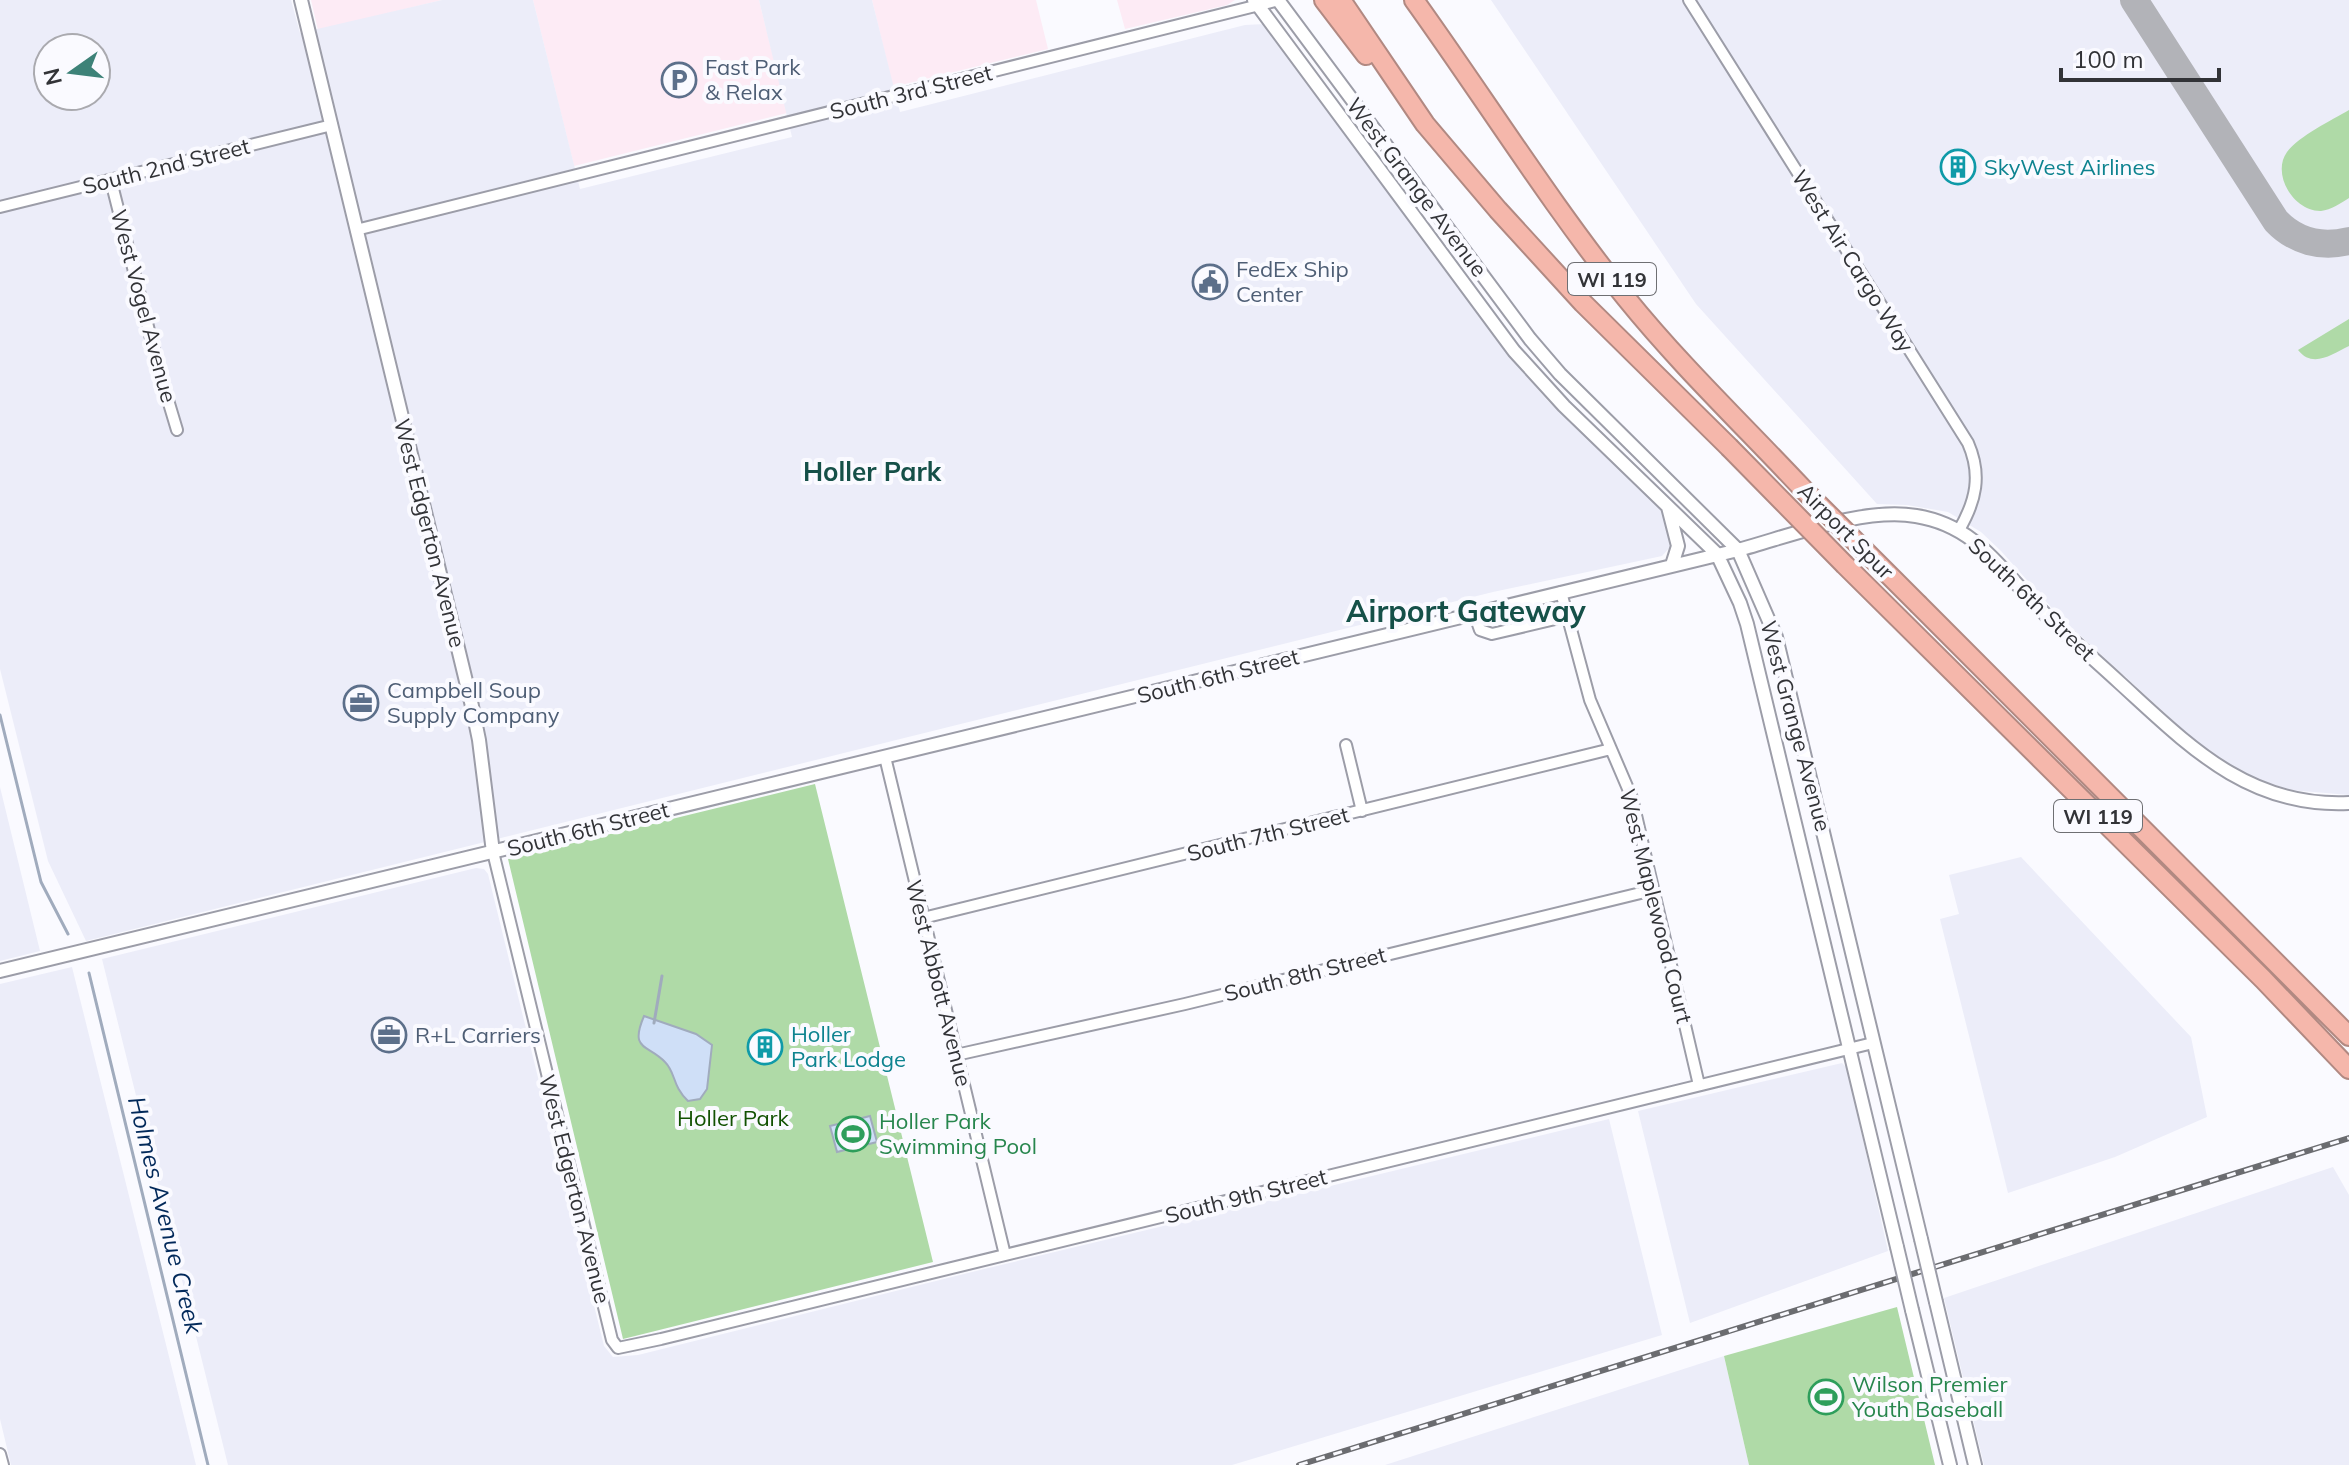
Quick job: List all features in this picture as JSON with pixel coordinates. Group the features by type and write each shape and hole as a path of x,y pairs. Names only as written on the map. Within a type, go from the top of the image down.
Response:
{"highway":[{"path":"1324,0 1347,33 1425,124"},
{"name":"Airport Spur","path":"1341,0 1425,124 1583,303 2288,1004 2349,1069"},
{"name":"Airport Spur","path":"1414,0 1574,229 1627,299 1679,358 1804,490 2349,1036"},
{"path":"1429,0 1481,93"}],"street":[{"name":"West Edgerton Avenue","path":"301,0 477,728 493,852 612,1340 618,1348"},
{"name":"South 3rd Street","path":"356,230 1256,3 1278,0"},
{"name":"West Grange Avenue","path":"1278,0 1504,304 1560,374 1693,502 1738,550 1776,637 1975,1465"},
{"name":"West Air Cargo Way","path":"1689,0 1968,443 1978,478 1974,498 1959,530"},
{"name":"West Grange Avenue","path":"1256,3 1488,316 1547,388 1717,554 1740,603 1752,643 1950,1465"},
{"path":"1307,72 1323,60"},
{"name":"South 2nd Street","path":"0,207 332,125"},
{"name":"West Vogel Avenue","path":"111,181 177,430"},
{"path":"1488,316 1504,304"},
{"path":"1667,504 1678,546 1672,565"},
{"name":"South 6th Street","path":"0,971 1880,514 1925,518 1959,530 1991,554 2035,604 2198,754 2232,776 2261,789 2294,798 2349,803"},
{"name":"West Maplewood Court","path":"1561,592 1590,700 1632,798 1699,1085"},
{"path":"1474,613 1480,630 1492,634 1568,616"},
{"path":"1752,643 1776,637"},
{"path":"1346,745 1362,811"},
{"name":"South 7th Street","path":"923,918 1611,749"},
{"name":"West Abbott Avenue","path":"885,757 1005,1255"},
{"path":"1799,844 1825,838"},
{"name":"South 8th Street","path":"956,1055 1185,1004 1653,890"},
{"name":"South 9th Street","path":"618,1348 1873,1043"},
{"path":"0,1454 3,1465"}],"shaded area":[{"path":"0,0 291,0 300,33 442,0 533,0 580,189 792,137 759,0 872,0 900,112 1245,25 1265,24 1504,350 1547,400 1663,511 1673,544 1662,556 1493,592 86,941 48,861 0,669"},
{"path":"311,0 442,0 318,30"},
{"name":"Fast Park & Relax","path":"533,0 759,0 787,113 574,166"},
{"path":"872,0 1036,0 1048,49 893,87"},
{"path":"1117,0 1235,0 1227,5 1125,29"},
{"path":"1491,0 2349,0 2349,795 2290,790 2257,779 2220,760 2059,616 1981,532 1948,512 1877,504 1696,304"},
{"path":"0,787 40,951 0,961"},
{"path":"2021,857 2191,1037 2207,1117 2115,1157 2008,1193 1940,919 1959,914 1949,875"},
{"path":"476,868 484,869 488,874 604,1346 613,1357 638,1355 1609,1119 1662,1335 1232,1465 228,1465 102,959"},
{"path":"72,967 196,1465 11,1465 0,1419 0,984"},
{"path":"1842,1063 1847,1068 1888,1251 1690,1323 1638,1111"},
{"path":"2333,1167 2349,1195 2349,1465 1984,1465 1944,1298"},
{"path":"1724,1356 1749,1465 1385,1465"}],"green space":[{"path":"2349,110 2349,198 2328,209 2311,210 2294,199 2288,190 2282,171 2283,161 2299,140"},
{"path":"2349,319 2349,346 2316,359 2304,356 2298,350"},
{"name":"Holler Park","path":"815,784 933,1262 623,1339 508,859"},
{"name":"Wilson Premier Youth Baseball","path":"1897,1307 1935,1465 1749,1465 1724,1356"}],"water":[{"path":"644,1016 696,1034 712,1045 707,1089 700,1099 688,1101 668,1066 642,1045 639,1035"},
{"name":"Holler Park Swimming Pool","path":"870,1116 877,1142 837,1152 830,1126"}],"waterway":[{"name":"Holmes Avenue Creek","path":"0,715 41,882 68,934"},
{"name":"Holmes Avenue Creek","path":"89,973 208,1465"},
{"path":"654,1023 662,976"}],"taxiway":[{"path":"2134,0 2276,221 2291,234 2309,241 2328,244 2349,241"}],"railway":[{"path":"1299,1465 2349,1138"}],"place":[{"name":"Fast Park & Relax","path":"679,80"},
{"name":"SkyWest Airlines","path":"1958,167"},
{"name":"FedEx Ship Center","path":"1210,282"},
{"name":"Campbell Soup Supply Company","path":"361,703"},
{"name":"R+L Carriers","path":"389,1035"},
{"name":"Holler Park Lodge","path":"765,1047"},
{"name":"Holler Park Swimming Pool","path":"853,1134"},
{"name":"Wilson Premier Youth Baseball","path":"1826,1397"}],"district":[{"name":"Holler Park","path":"872,471"},
{"name":"Airport Gateway","path":"1466,611"}]}
